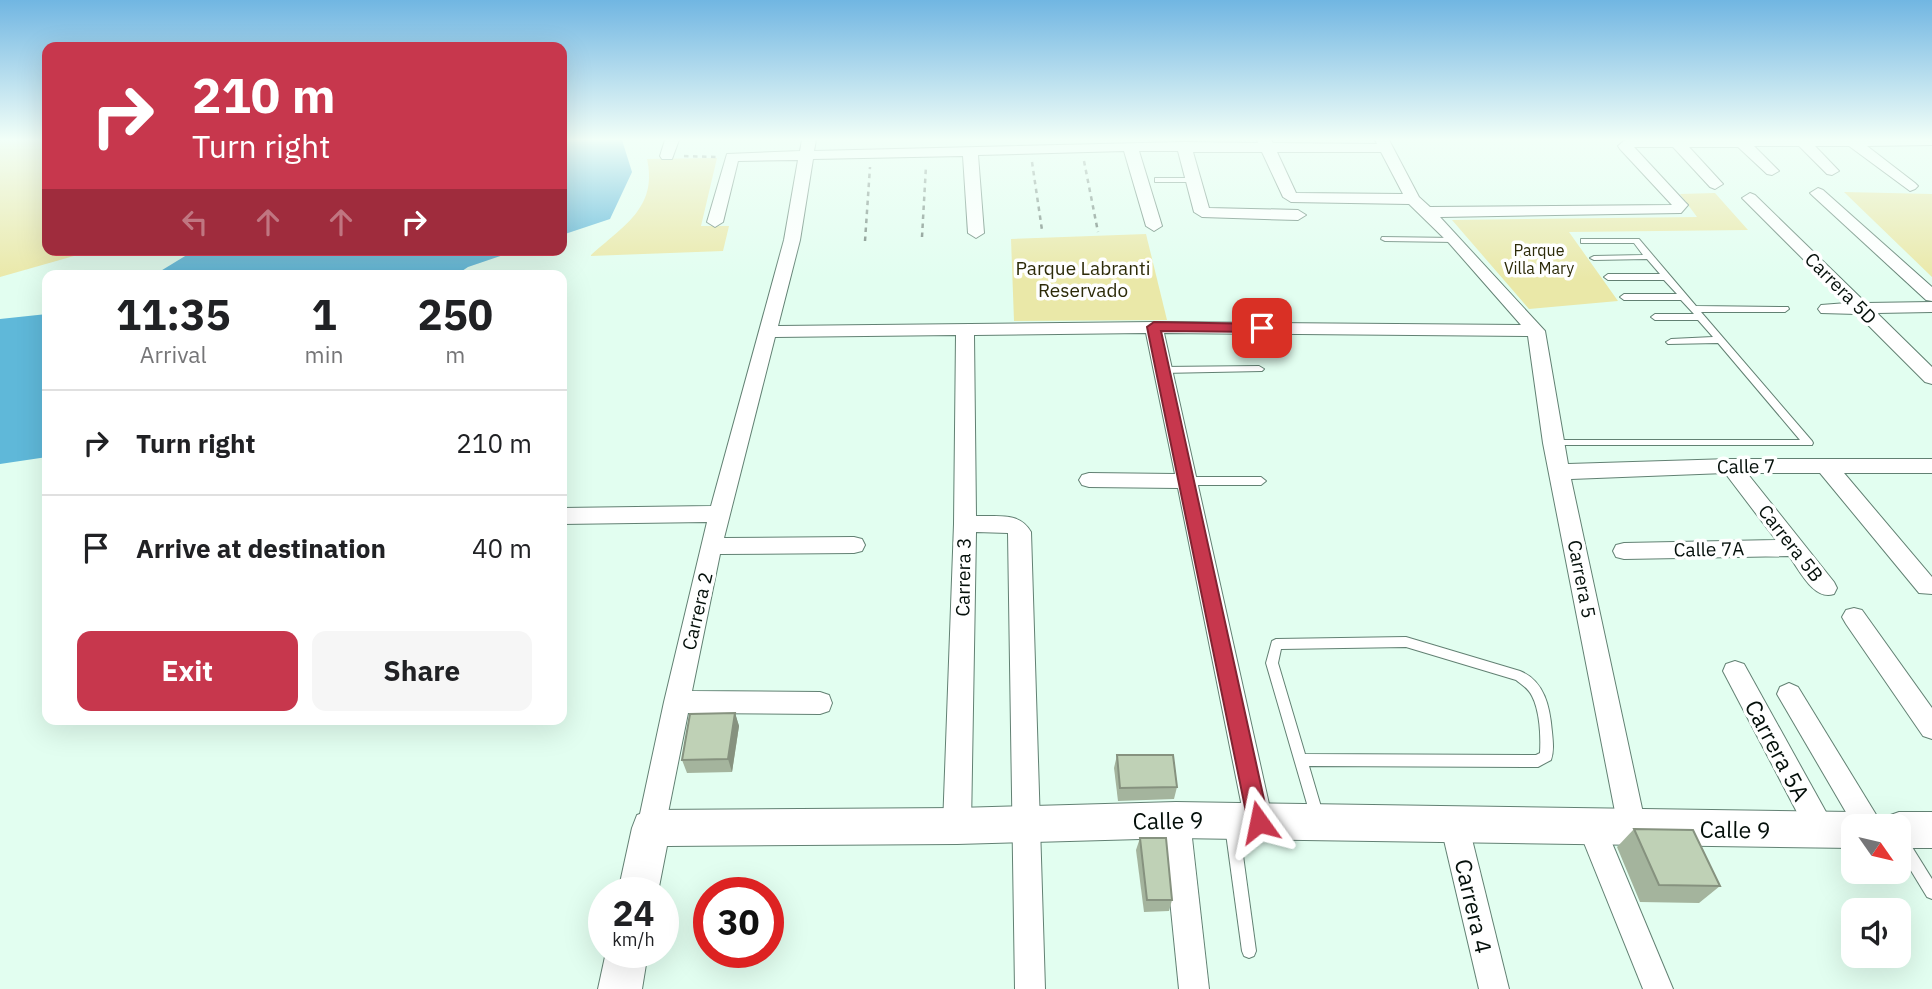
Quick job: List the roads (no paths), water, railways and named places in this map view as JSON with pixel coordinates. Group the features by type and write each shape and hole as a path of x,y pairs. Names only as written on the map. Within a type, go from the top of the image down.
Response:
{"main road":[{"name":"Calle 9","path":"651,828 957,826 1175,820 1837,830"},
{"name":"Carrera 2","path":"641,877 651,828"},
{"path":"1911,830 1932,830"},
{"path":"620,989 624,968"}],"street":[{"path":"715,222 724,186"},
{"name":"Carrera 2","path":"651,828 711,546 792,240 801,186"},
{"path":"973,186 976,233"},
{"path":"1142,186 1154,226"},
{"path":"1196,186 1202,212 1206,214 1298,215"},
{"path":"1286,186 1291,197 1413,199"},
{"path":"1406,186 1413,199 1429,212 1536,331"},
{"path":"1429,212 1676,210 1680,205 1662,186"},
{"path":"1818,193 1932,296"},
{"name":"Carrera 5D","path":"1750,198 1932,378"},
{"path":"1827,309 1932,307"},
{"path":"766,332 955,326 1154,327 1211,324 1536,331"},
{"name":"Carrera 3","path":"955,326 965,524 957,826"},
{"path":"1154,327 1187,481 1245,821"},
{"name":"Carrera 5","path":"1536,331 1553,443 1632,827"},
{"name":"Calle 7","path":"1560,472 1730,466 1932,466"},
{"name":"Carrera 5B","path":"1730,466 1826,588"},
{"path":"1826,466 1927,587"},
{"path":"1089,480 1187,481"},
{"path":"567,516 719,514"},
{"path":"965,524 1019,527 1030,989"},
{"path":"711,546 854,545"},
{"name":"Calle 7A","path":"1624,551 1795,548"},
{"path":"1854,617 1932,728"},
{"name":"Carrera 5A","path":"1735,670 1837,830"},
{"name":"Carrera 5A","path":"1789,694 1862,814"},
{"path":"676,702 820,703"},
{"path":"1175,820 1194,989"},
{"name":"Carrera 4","path":"1454,823 1493,989"},
{"path":"1592,828 1658,989"}],"lane":[{"path":"1385,240 1455,240"},
{"path":"1553,443 1808,443 1636,242 1584,241"},
{"path":"1594,258 1648,257"},
{"path":"1608,277 1665,277"},
{"path":"1623,297 1683,297"},
{"path":"1654,317 1785,309"},
{"path":"1671,342 1720,340"},
{"path":"1162,370 1259,369"},
{"path":"1187,481 1261,481"},
{"path":"1302,760 1538,761 1546,756 1547,748 1540,692 1520,676 1406,642 1276,644 1272,663 1319,823"},
{"path":"1245,821 1249,951"},
{"path":"1911,858 1932,892"}],"water":[{"path":"567,186 625,186 610,219 567,233"},
{"path":"185,256 500,256 464,270 162,270"},
{"path":"42,315 42,458 0,464 0,319"}],"park label":[{"name":"Parque Villa Mary","path":"1539,259"},
{"name":"Parque Labranti Reservado","path":"1083,279"}]}
